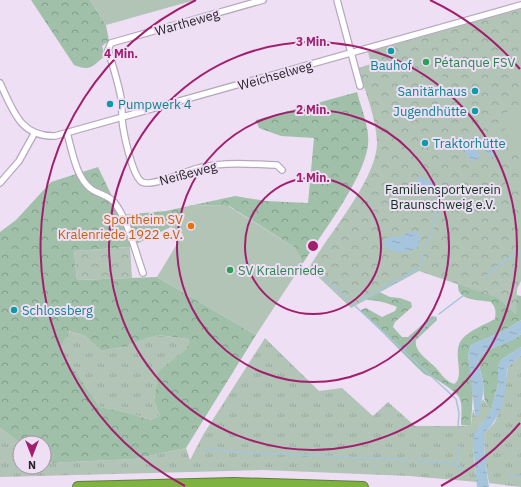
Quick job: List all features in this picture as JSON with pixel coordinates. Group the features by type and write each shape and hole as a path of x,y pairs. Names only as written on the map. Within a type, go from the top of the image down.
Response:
{"highway":[{"path":"78,487 234,483 363,487"}],"street":[{"name":"Wartheweg","path":"111,43 263,0"},
{"path":"337,0 360,86"},
{"name":"Weichselweg","path":"34,134 49,136 67,133 521,5"},
{"name":"Neißeweg","path":"111,43 108,50 121,96 122,118 135,172 138,178 144,183 153,183 193,170 228,163 277,165 282,170"},
{"path":"0,84 19,120 34,134 19,161 0,183"},
{"path":"67,133 80,176 90,188 114,203 128,231 143,273"}],"green space":[{"path":"31,0 90,0 106,25 109,41 102,46 105,56 88,68 74,65"},
{"path":"90,0 195,0 106,25"},
{"name":"Familiensportverein Braunschweig e.V.","path":"521,9 521,281 517,289 516,315 498,298 419,271 351,308 309,268 361,189 375,156 377,142 375,123 358,68 371,64 368,52"},
{"path":"427,49 431,57 433,55 432,53 440,50 450,72 448,73 446,71 443,74 427,80 420,65 414,67 409,56"},
{"path":"443,76 447,85 430,92 426,83"},
{"path":"455,85 458,95 441,101 437,92"},
{"path":"357,92 368,132 368,145 365,159 359,174 341,206 303,263 294,247 229,206 193,205 235,196 266,201 308,203 314,138 281,136 259,128 256,120"},
{"path":"514,106 521,114 521,139 510,148 499,135 507,127 500,118"},
{"path":"98,167 121,215 166,211 189,206 182,210 171,227 130,247 74,251 77,280 157,277 256,335 186,448 134,459 52,463 52,435 12,435 12,437 0,428 0,232 16,220 51,182","holes":["69,331 85,336 101,351 123,347 157,335 189,339 187,348 158,372 154,401 160,415 151,420 125,412 100,407 60,349"]},
{"name":"SV Kralenriede","path":"191,205 228,206 294,247 303,263 256,335 157,277 183,234 171,227 182,210"},
{"path":"130,247 132,278 77,280 74,251"},
{"path":"458,284 521,296 521,320 504,331 471,345 468,355 473,390 471,426 461,425 462,411 459,397 451,389 433,377 423,373 361,312 361,310 366,308 382,317 395,311 397,307 382,302 367,300 366,294 377,291 390,297 400,298 411,302 412,307 395,322 393,327 402,337 408,337 432,316 436,317 437,320 416,340 417,348 445,378 454,384 459,375 458,350 462,339 473,330 495,319 496,314 495,308 491,302 469,299 465,297 461,294"},
{"path":"68,331 85,336 101,351 123,347 157,335 189,339 187,348 158,373 154,401 160,415 151,420 125,412 100,407 60,349"},
{"path":"521,334 521,347 501,360 498,367 498,384 491,411 484,396 479,360 486,352"},
{"path":"265,338 319,391 342,388 373,416 388,402 415,426 471,426 473,409 475,415 483,399 491,411 478,428 475,437 474,456 477,482 410,476 263,470 0,477 0,428 12,437 12,475 52,475 52,463 134,459 186,448 190,460 203,435"},
{"path":"521,355 521,487 489,483 485,462 484,434 495,422 503,401 508,367"}],"water":[{"path":"468,139 481,156 473,162 459,146"},
{"path":"485,139 496,153 494,157 491,157 479,143"},
{"path":"421,177 436,183 436,189 430,195 425,194 417,184 417,179"},
{"path":"412,231 417,232 421,236 417,248 404,252 396,252 384,246 385,238 398,237"},
{"path":"521,320 521,334 518,337 488,350 483,353 479,360 483,391 479,416 475,416 468,355 471,345 504,331"},
{"path":"521,347 521,355 508,367 505,393 500,412 484,434 485,462 489,487 477,487 473,446 474,434 491,411 498,384 498,367 501,360"}],"waterway":[{"path":"436,189 438,196"},
{"path":"424,248 433,229 439,199"},
{"path":"484,278 504,261 521,251"},
{"path":"420,267 423,254"},
{"path":"315,269 456,399 459,413 458,426"},
{"path":"360,301 418,269"},
{"path":"439,314 464,295"},
{"path":"404,350 417,334 436,317"},
{"path":"459,446 459,465"},
{"path":"204,449 236,452 408,460"},
{"path":"417,460 459,465 461,469 467,473"},
{"path":"510,477 521,476"}],"place":[{"name":"Bauhof","path":"391,51"},
{"name":"Pétanque FSV","path":"426,62"},
{"name":"Sanitärhaus","path":"475,91"},
{"name":"Pumpwerk 4","path":"110,104"},
{"name":"Jugendhütte","path":"475,111"},
{"name":"Traktorhütte","path":"425,143"},
{"name":"Sportheim SV Kralenriede 1922 e.V.","path":"191,226"},
{"name":"SV Kralenriede","path":"230,270"},
{"name":"Schlossberg","path":"14,310"}]}
